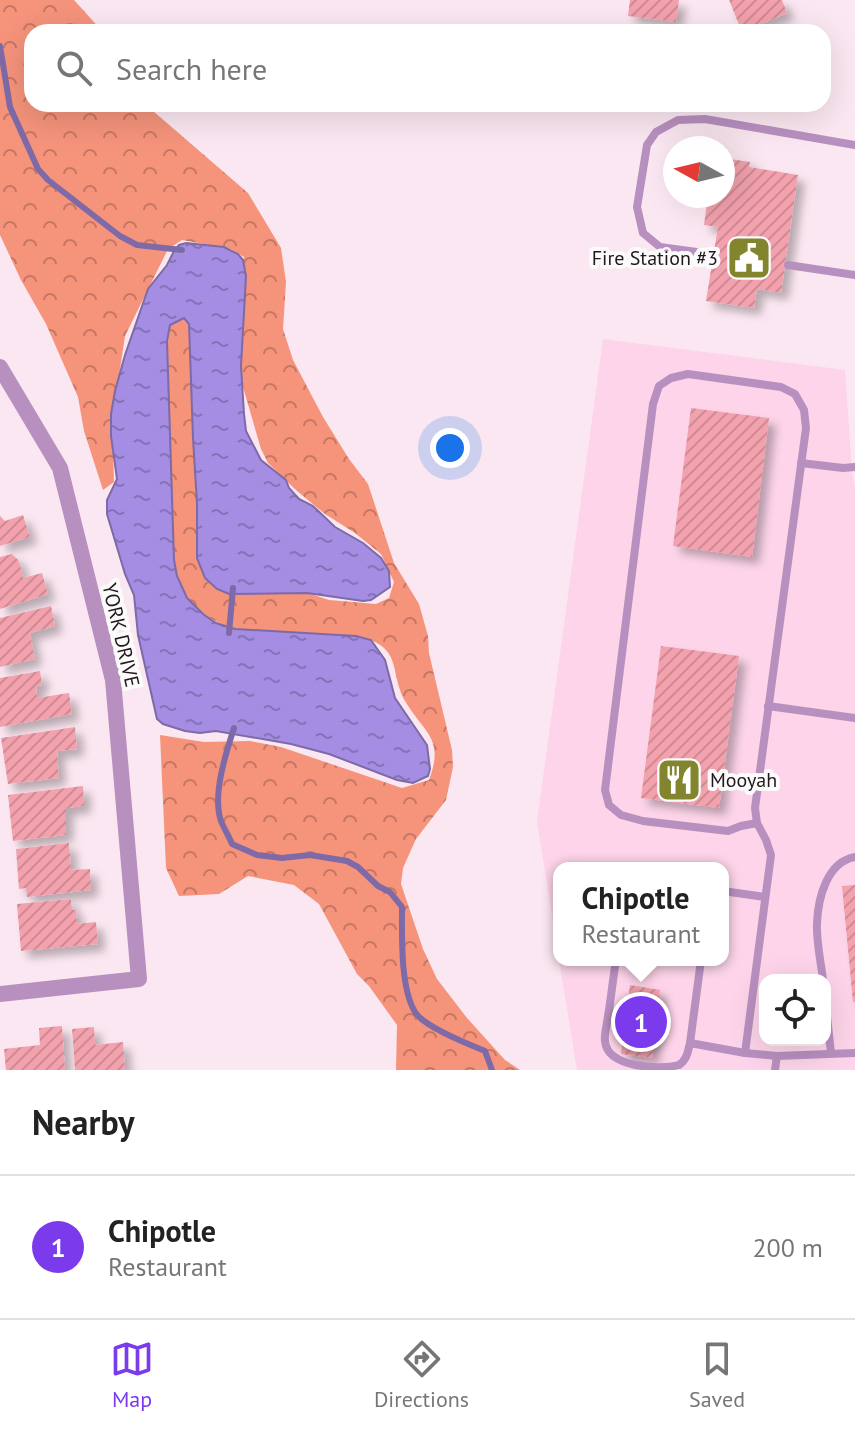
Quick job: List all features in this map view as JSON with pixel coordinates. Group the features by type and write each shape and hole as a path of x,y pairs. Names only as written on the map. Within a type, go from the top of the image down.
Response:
{"street":[{"name":"YORK DRIVE","path":"0,367 60,468 113,680 139,979 0,994"}],"lane":[{"path":"704,253 660,247 643,233 637,207 647,145 656,132 678,120 705,119 855,145"},
{"path":"788,265 855,275"},
{"path":"745,1053 771,855 757,823 755,808 806,428 804,410 795,394 781,387 688,374 671,378 659,386 653,404 605,790 609,805 621,815 643,821 728,831 757,823"},
{"path":"801,463 855,467"},
{"path":"768,706 855,718"},
{"path":"822,974 816,925 822,891 834,867 855,857"},
{"path":"729,892 765,897"},
{"path":"615,966 605,1042 611,1056 619,1063 660,1070 677,1067 686,1058 700,966"},
{"path":"690,1043 777,1056 855,1053"},
{"path":"828,1046 828,1053"},
{"path":"775,1070 777,1056"}],"shaded area":[{"path":"603,339 845,370 855,487 855,1070 577,1070 560,966 729,966 729,862 553,862 553,921 537,822"}],"green space":[{"path":"0,0 74,0 96,24 24,24 24,112 154,112 248,193 281,248 286,282 283,329 293,360 323,417 368,484 394,563 419,604 452,750 453,767 446,800 416,839 403,868 401,884 423,949 437,979 505,1060 520,1070 396,1070 397,1025 357,974 319,904 294,885 248,876 219,894 179,896 166,868 160,735 204,742 250,741 281,747 402,788 429,780 435,754 430,737 405,701 393,662 384,648 375,642 362,637 235,629 201,612 187,596 174,560 167,341 170,325 184,318 189,324 197,558 229,594 308,593 329,600 376,604 389,598 394,582 381,554 297,491 268,463 261,449 243,387 237,332 244,257 231,249 182,240 168,249 125,336 112,422 114,482 103,490 84,431 78,397 46,324 0,235"}],"water":[{"path":"186,243 224,247 243,260 246,276 241,366 244,414 246,431 261,460 286,480 299,499 313,506 335,527 381,558 389,571 390,587 371,600 363,601 307,593 229,594 217,589 205,578 197,558 189,324 184,318 170,325 167,341 177,576 187,598 216,623 235,629 356,636 371,640 385,660 395,698 427,745 428,776 413,783 291,744 216,731 185,731 157,719 138,635 134,595 107,514 107,500 117,479 111,414 125,355 148,289 174,251"}],"building":[{"path":"630,0 679,0 676,22 628,16"},
{"path":"729,0 782,0 787,13 761,24 739,24"},
{"name":"Fire Station #3","path":"735,160 750,162 749,167 798,175 781,293 757,289 754,308 706,301 718,227 704,225 706,208 735,208"},
{"path":"691,408 769,418 752,557 673,546"},
{"path":"23,515 30,537 0,546 0,516 5,521"},
{"path":"12,554 19,561 23,578 42,573 48,594 0,609 0,557"},
{"path":"51,606 55,626 30,633 35,659 0,667 0,618"},
{"path":"661,646 739,656 719,808 641,798"},
{"path":"40,671 42,685 36,686 37,698 69,693 72,714 0,727 0,678"},
{"path":"75,727 77,749 57,751 59,778 8,784 1,738"},
{"path":"83,786 84,806 66,808 66,835 13,841 8,795"},
{"path":"69,843 71,870 90,869 91,890 27,897 26,888 19,889 16,849"},
{"path":"855,885 855,1002 853,1002 842,886"},
{"path":"71,899 77,924 96,922 98,944 21,951 17,904"},
{"path":"630,985 660,990 652,1058 621,1054"},
{"path":"62,1026 65,1070 6,1070 4,1049 40,1045 39,1028"},
{"path":"94,1027 95,1045 123,1042 125,1070 75,1070 72,1029"}],"waterway":[{"path":"0,46 10,107 38,169 120,236 137,245 182,250"},
{"path":"229,633 233,588"},
{"path":"234,728 221,774 218,799 221,821 232,844 257,855 282,858 310,855 347,861 390,892 402,907 404,975 415,1012 437,1029 485,1051 492,1070"}],"place":[{"name":"Fire Station #3","path":"749,258"},
{"name":"Mooyah","path":"679,780"},
{"name":"Chipotle","path":"641,1022"}]}
